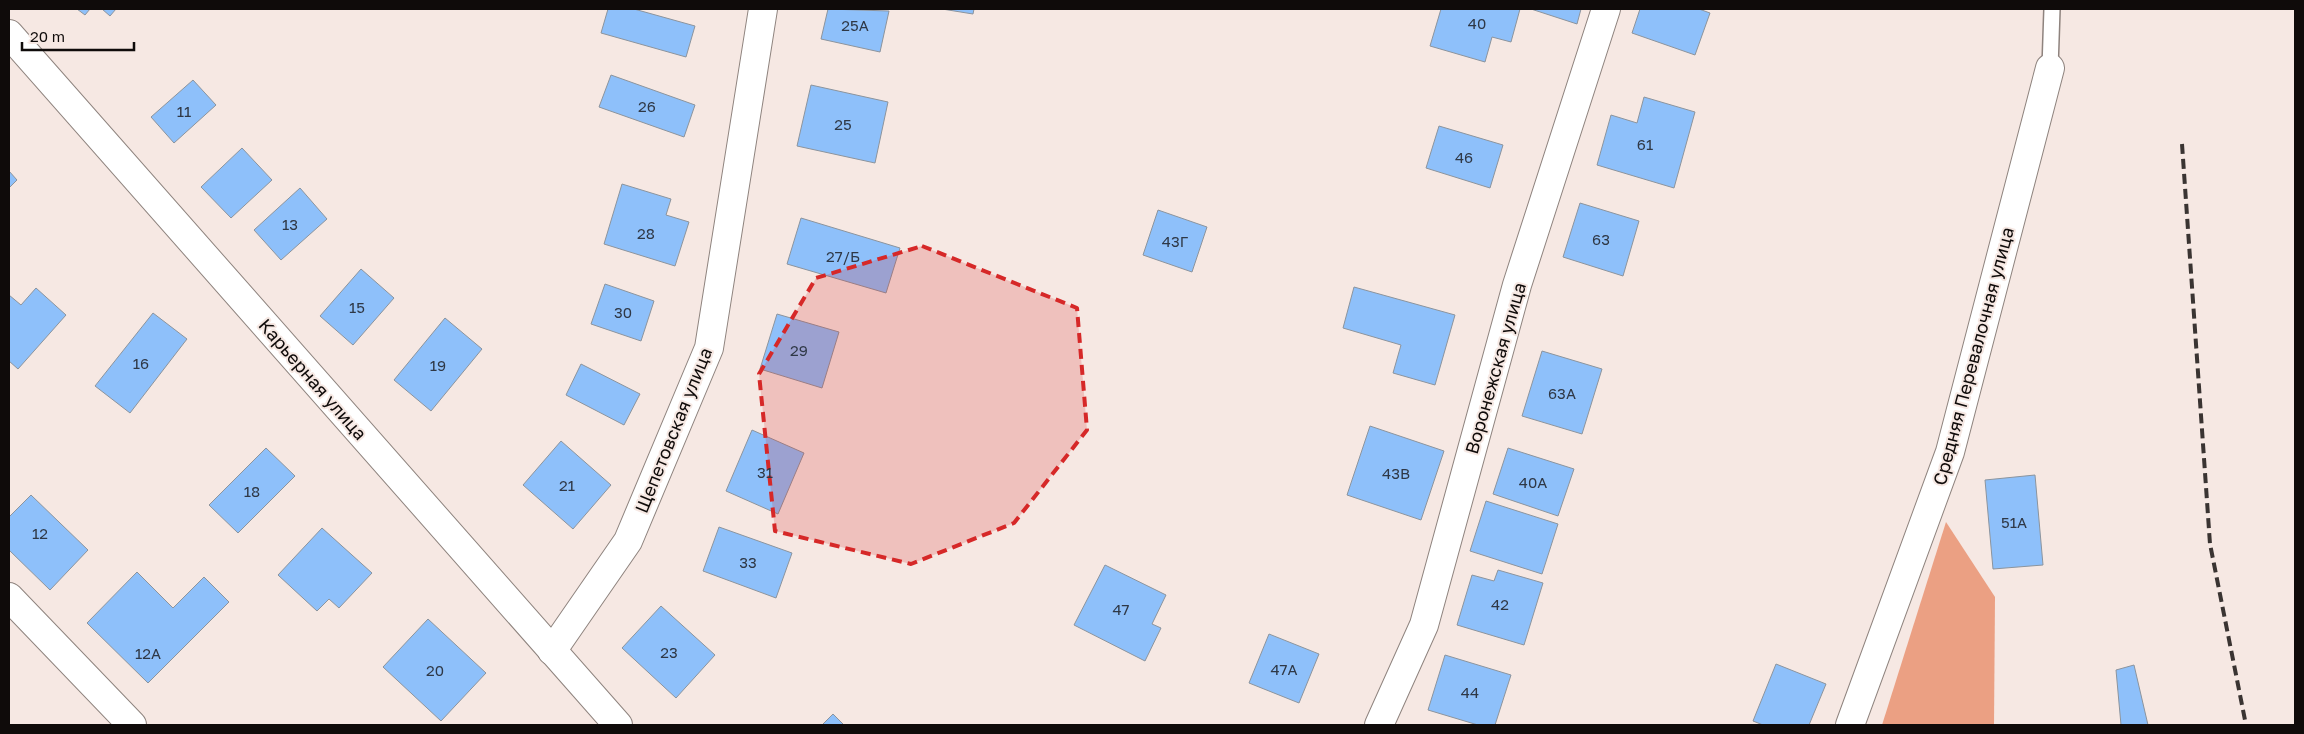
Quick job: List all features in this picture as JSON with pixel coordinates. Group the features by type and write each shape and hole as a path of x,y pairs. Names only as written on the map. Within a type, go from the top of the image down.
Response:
{"street":[{"name":"Щепетовская улица","path":"552,651 628,541 708,348 763,9"},
{"name":"Воронежская улица","path":"1379,725 1424,625 1517,286 1606,9"},
{"name":"Карьерная улица","path":"9,34 618,725"},
{"name":"Средняя Перевалочная улица","path":"1850,725 1950,452 2050,68"},
{"path":"9,597 132,725"}],"lane":[{"path":"2050,68 2052,9"}],"highlighted area":[{"path":"922,246 1077,308 1087,430 1014,523 911,564 775,531 759,374 816,278"}],"shaded area":[{"path":"1946,522 1995,597 1994,725 1882,725"}],"building":[{"path":"77,9 90,9 85,15"},
{"path":"102,9 116,9 110,16"},
{"path":"608,9 634,9 695,26 686,57 601,33"},
{"path":"828,9 889,11 880,52 821,39"},
{"path":"942,9 974,9 973,14"},
{"path":"1441,9 1520,9 1511,42 1492,37 1485,62 1430,46"},
{"path":"1531,9 1581,9 1577,24"},
{"path":"1640,9 1699,9 1710,13 1695,55 1632,33"},
{"path":"611,75 695,105 684,137 599,107"},
{"path":"193,80 216,105 174,143 151,117"},
{"path":"811,85 888,102 875,163 797,146"},
{"path":"1644,97 1695,112 1674,188 1597,165 1611,115 1637,123"},
{"path":"1439,126 1503,145 1490,188 1426,168"},
{"path":"242,148 272,180 231,218 201,187"},
{"path":"9,171 17,180 9,188"},
{"path":"622,184 671,199 666,215 689,222 675,266 604,244"},
{"path":"300,188 327,219 281,260 254,230"},
{"path":"1580,203 1639,221 1623,276 1563,257"},
{"path":"1158,210 1207,227 1192,272 1143,255"},
{"path":"801,218 900,248 886,293 787,264"},
{"path":"361,269 394,298 353,345 320,316"},
{"path":"605,284 654,301 641,341 591,324"},
{"path":"1354,287 1455,315 1435,385 1393,373 1401,345 1343,328"},
{"path":"36,288 66,315 18,369 9,361 9,295 21,305"},
{"path":"153,313 187,339 130,413 95,386"},
{"path":"777,314 839,332 822,388 760,369"},
{"path":"445,318 482,349 431,411 394,380"},
{"path":"1542,351 1602,369 1582,434 1522,416"},
{"path":"581,364 640,394 624,425 566,395"},
{"path":"1370,426 1444,451 1421,520 1347,495"},
{"path":"752,430 804,453 778,514 726,491"},
{"path":"561,441 611,485 573,529 523,485"},
{"path":"266,448 295,476 238,533 209,505"},
{"path":"1508,448 1574,469 1558,516 1493,494"},
{"path":"2035,475 2043,565 1993,569 1985,480"},
{"path":"31,495 88,550 50,590 9,550 9,517"},
{"path":"1486,501 1558,524 1542,574 1470,551"},
{"path":"719,527 792,553 776,598 703,571"},
{"path":"322,528 372,573 339,608 329,599 317,611 278,575"},
{"path":"1105,565 1166,595 1152,624 1161,628 1145,661 1074,625"},
{"path":"1498,570 1543,583 1524,645 1457,625 1472,575 1494,581"},
{"path":"137,572 173,608 204,577 229,602 148,683 87,623"},
{"path":"661,606 715,655 676,698 622,648"},
{"path":"428,619 486,673 441,721 383,667"},
{"path":"1269,634 1319,654 1299,703 1249,683"},
{"path":"1445,655 1511,675 1495,725 1478,725 1428,710"},
{"path":"1776,664 1826,684 1809,725 1763,725 1753,721"},
{"path":"2134,665 2148,725 2121,725 2116,670"},
{"path":"833,714 844,725 822,725"}],"railway":[{"path":"2182,144 2210,544 2246,725"}]}
